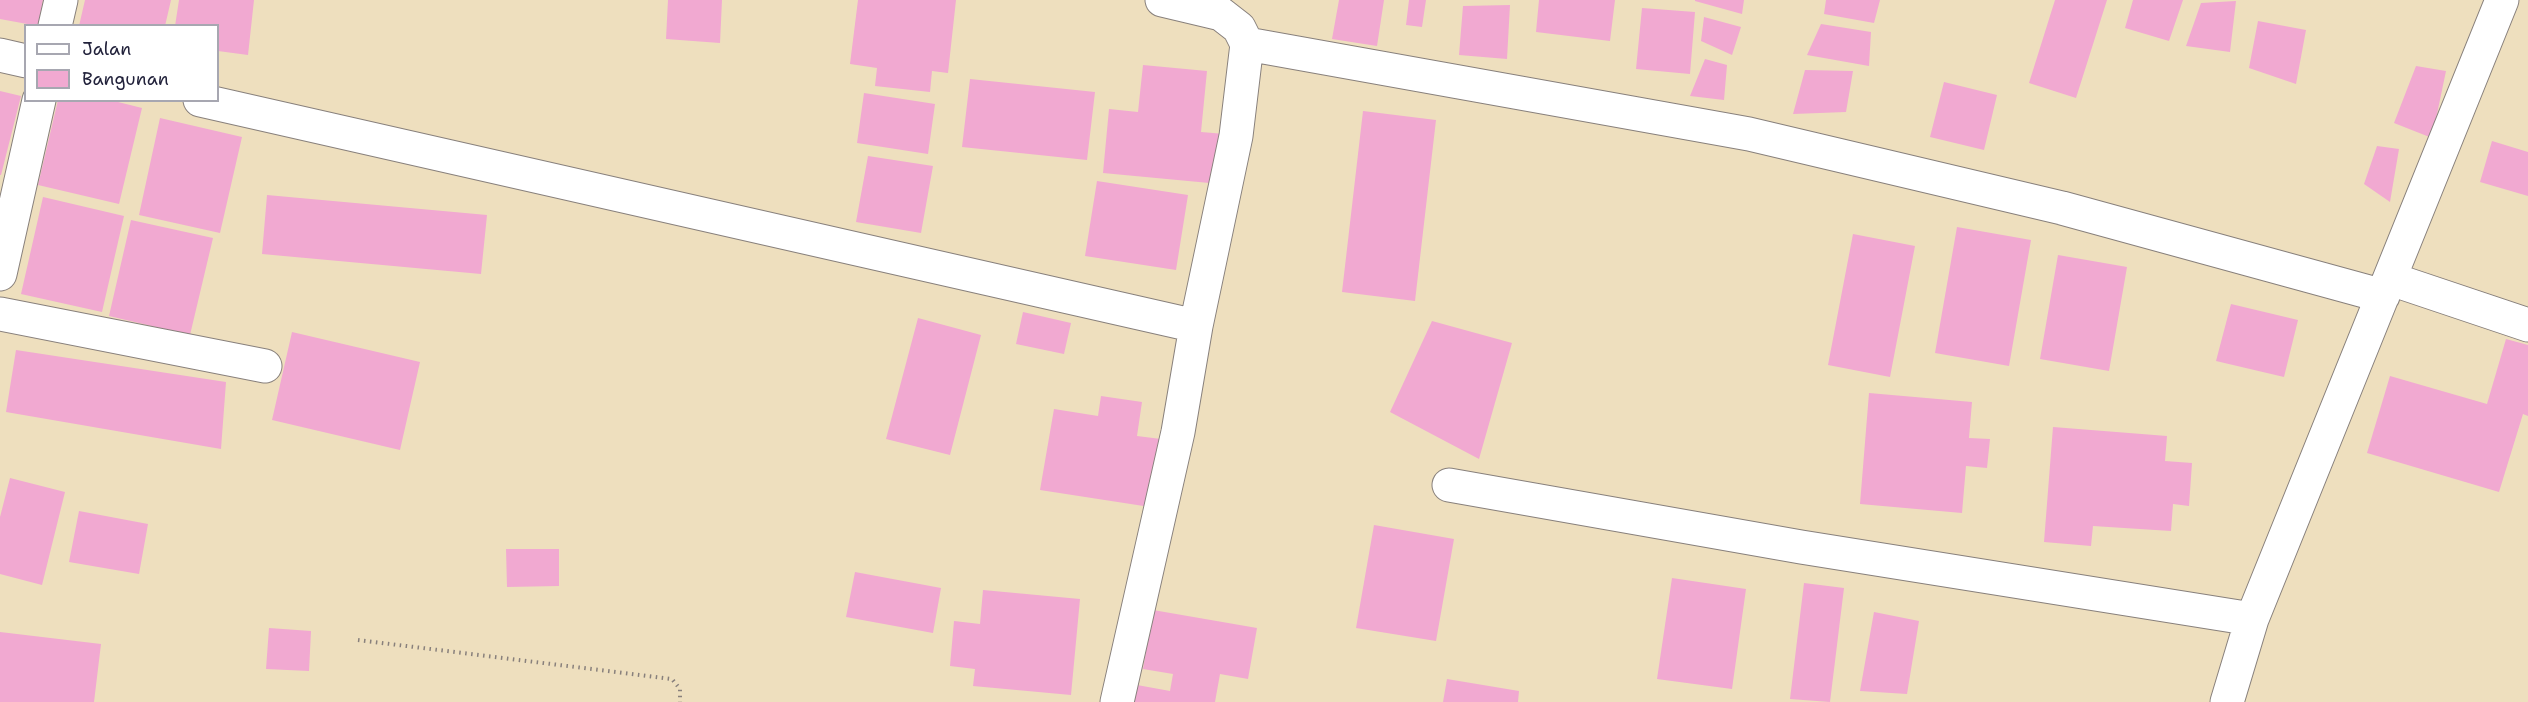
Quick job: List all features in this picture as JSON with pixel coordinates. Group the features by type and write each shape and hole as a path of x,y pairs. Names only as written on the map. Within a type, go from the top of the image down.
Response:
{"street":[{"path":"55,24 61,0"},
{"path":"1117,702 1178,432 1196,326 1236,136 1247,44 1239,28 1221,14 1162,0"},
{"path":"2228,702 2252,619 2502,0"},
{"path":"1247,44 1749,134 2387,288 2528,326"},
{"path":"0,55 24,61"},
{"path":"0,274 39,102"},
{"path":"209,102 1196,326"},
{"path":"0,314 265,366"},
{"path":"1449,485 1789,545 2252,619"}],"path":[{"path":"358,640 672,679 680,689 680,702"}],"building":[{"path":"0,0 43,0 38,24 0,19"},
{"path":"85,0 171,0 165,24 79,24"},
{"path":"179,0 254,0 248,55 219,51 219,24 175,24"},
{"path":"668,0 722,0 720,43 666,39"},
{"path":"858,0 956,0 948,73 932,71 930,92 875,86 877,68 850,64"},
{"path":"1339,0 1384,0 1377,46 1332,39"},
{"path":"1409,0 1426,0 1422,27 1406,25"},
{"path":"1539,0 1615,0 1610,41 1536,32"},
{"path":"1744,0 1742,14 1695,1"},
{"path":"1826,0 1880,0 1874,23 1824,14"},
{"path":"2055,0 2107,0 2076,98 2029,83"},
{"path":"2133,0 2183,0 2169,41 2125,28"},
{"path":"2236,1 2230,52 2186,46 2201,3"},
{"path":"1510,5 1507,59 1459,55 1463,6"},
{"path":"1642,8 1695,12 1690,74 1636,69"},
{"path":"1704,17 1741,27 1732,55 1701,41"},
{"path":"2258,21 2306,30 2296,84 2249,68"},
{"path":"1821,24 1871,32 1869,66 1807,55"},
{"path":"1705,59 1727,65 1724,100 1690,96"},
{"path":"1143,65 1207,71 1201,132 1225,134 1220,184 1103,173 1109,109 1138,112"},
{"path":"2416,66 2446,71 2432,138 2394,123"},
{"path":"1805,70 1853,71 1846,112 1793,114"},
{"path":"970,79 1095,92 1087,160 962,147"},
{"path":"1944,82 1997,95 1984,150 1930,137"},
{"path":"0,91 21,96 1,175 0,175"},
{"path":"864,93 935,104 928,154 857,143"},
{"path":"58,102 118,102 142,108 119,204 38,185"},
{"path":"1363,111 1436,120 1415,301 1342,292"},
{"path":"160,118 242,137 220,233 139,215"},
{"path":"2492,141 2528,152 2528,196 2480,182"},
{"path":"2377,146 2399,149 2390,202 2364,184"},
{"path":"868,156 933,166 921,233 856,222"},
{"path":"1097,181 1188,195 1176,270 1085,256"},
{"path":"267,195 487,215 481,274 262,254"},
{"path":"43,197 124,216 102,312 21,294"},
{"path":"131,220 213,238 190,335 109,316"},
{"path":"1957,227 2031,240 2009,366 1935,353"},
{"path":"1853,234 1915,246 1890,377 1828,365"},
{"path":"2058,255 2127,267 2109,371 2040,359"},
{"path":"2231,304 2298,320 2284,377 2216,361"},
{"path":"1023,312 1071,323 1064,354 1016,344"},
{"path":"918,318 981,335 950,455 886,439"},
{"path":"1432,321 1512,343 1479,459 1390,412"},
{"path":"292,332 420,362 400,450 272,420"},
{"path":"2506,339 2528,345 2528,416 2523,414 2499,492 2367,453 2390,376 2487,404"},
{"path":"16,350 226,382 221,449 6,412"},
{"path":"1869,393 1972,402 1969,438 1990,439 1987,468 1966,466 1962,513 1860,504"},
{"path":"1101,396 1142,402 1137,436 1161,439 1150,507 1040,490 1054,409 1098,416"},
{"path":"2053,427 2167,436 2165,461 2192,463 2189,506 2173,504 2171,531 2093,526 2091,546 2044,542"},
{"path":"10,478 65,492 42,585 0,574 0,517"},
{"path":"79,511 148,524 139,574 69,562"},
{"path":"1374,525 1454,539 1436,641 1356,628"},
{"path":"506,549 559,549 559,586 507,587"},
{"path":"855,572 941,588 933,633 846,617"},
{"path":"1672,578 1746,589 1732,689 1657,679"},
{"path":"1804,583 1844,588 1830,702 1790,699"},
{"path":"983,590 1080,599 1071,695 973,686 975,669 950,666 954,621 980,624"},
{"path":"1153,610 1257,628 1248,679 1220,674 1215,702 1133,702 1137,685 1170,691 1173,674 1143,669"},
{"path":"1874,612 1919,621 1907,694 1860,691"},
{"path":"269,628 311,631 309,671 266,669"},
{"path":"0,632 101,644 94,702 0,702"},
{"path":"1447,679 1519,691 1518,702 1443,702"}]}
